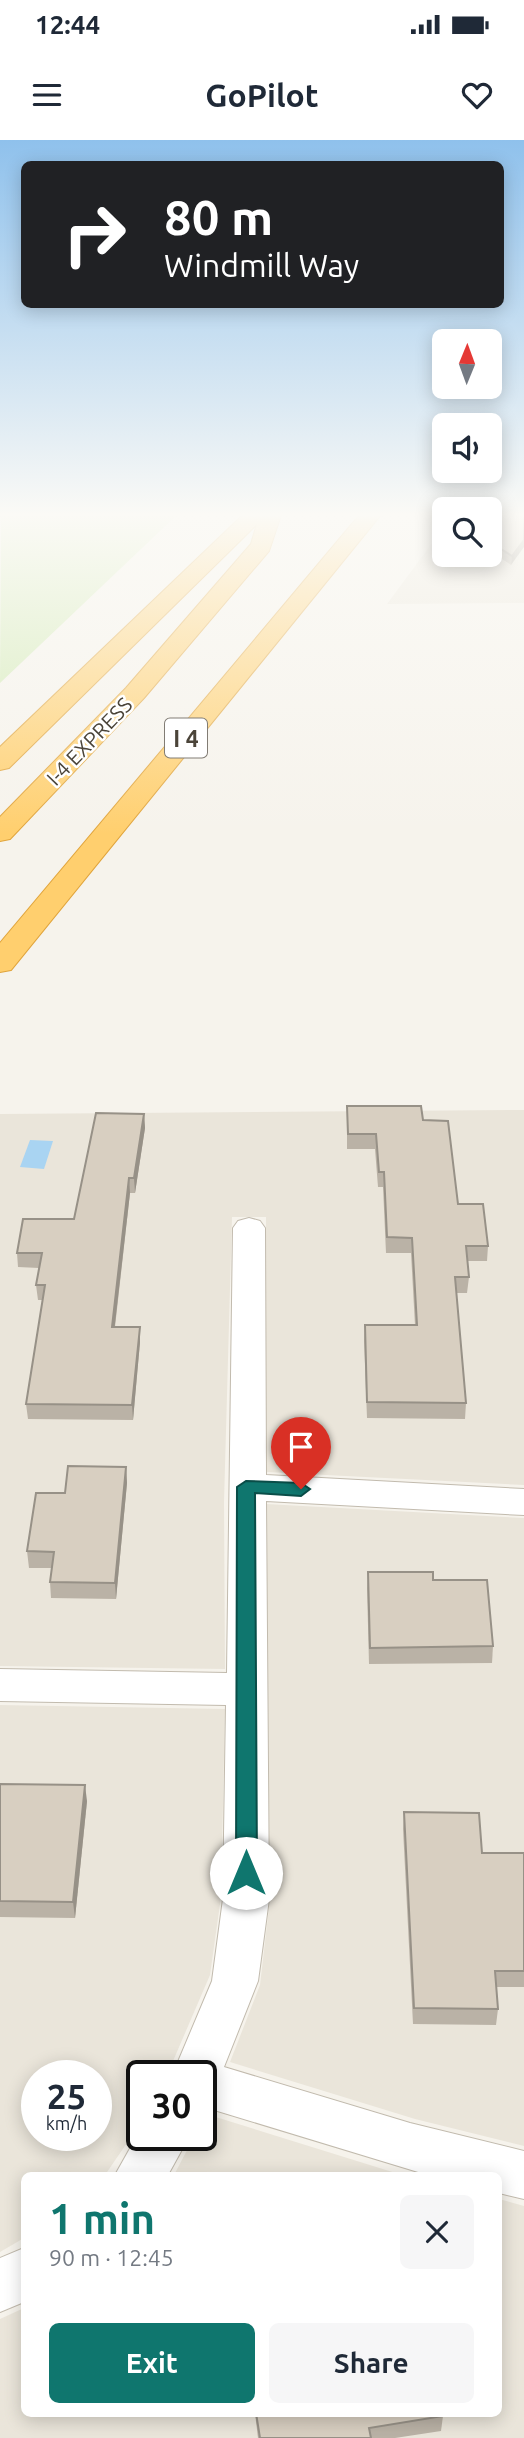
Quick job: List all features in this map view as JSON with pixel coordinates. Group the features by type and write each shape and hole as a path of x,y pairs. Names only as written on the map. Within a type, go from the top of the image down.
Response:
{"highway":[{"path":"0,762 147,619"},
{"name":"I-4 EXPRESS","path":"0,833 135,693 198,619"},
{"name":"I 4","path":"0,963 284,619"}],"street":[{"path":"202,2060 234,1981 246,1899 249,1228"},
{"path":"246,1487 524,1502"},
{"path":"0,1685 247,1689"},
{"path":"217,2088 410,2147 524,2175"},
{"path":"142,2172 155,2151"},
{"path":"0,2286 21,2276"}],"shaded area":[{"path":"524,1110 524,1485 266,1472 266,1217 232,1217 224,1502 225,1669 0,1666 0,1114"},
{"path":"266,1504 524,1518 524,2146 415,2119 230,2062 260,1985 270,1899"},
{"path":"0,1705 225,1709 221,1897 210,1975 173,2060 126,2060 126,2144 107,2172 21,2172 21,2240 0,2252"},
{"path":"217,2117 392,2172 176,2172 187,2151 217,2151"},
{"path":"502,2200 524,2206 524,2438 0,2438 0,2319 21,2309 21,2417 502,2417"}],"green space":[{"path":"0,619 67,619 0,683"}],"water":[{"path":"30,1140 53,1141 44,1169 20,1167"}],"building":[{"path":"347,1106 421,1106 423,1120 448,1121 458,1204 483,1204 488,1246 466,1246 469,1277 455,1277 466,1403 367,1402 365,1325 417,1325 412,1238 387,1237 384,1172 379,1172 376,1134 348,1134"},
{"path":"96,1113 144,1114 134,1178 129,1178 112,1327 140,1327 132,1405 26,1404 45,1285 36,1285 42,1253 17,1253 23,1219 74,1219"},
{"path":"68,1466 126,1467 115,1583 50,1582 54,1552 27,1551 36,1493 65,1493"},
{"path":"368,1572 433,1572 433,1580 487,1580 493,1646 370,1648"},
{"path":"0,1784 85,1785 73,1902 0,1901"},
{"path":"404,1812 479,1813 482,1853 524,1853 524,1971 495,1971 498,2009 414,2008"},
{"path":"257,2417 437,2417 369,2428 371,2438 260,2438"}],"route":[{"path":"246,1873 246,1487 301,1489"}]}
